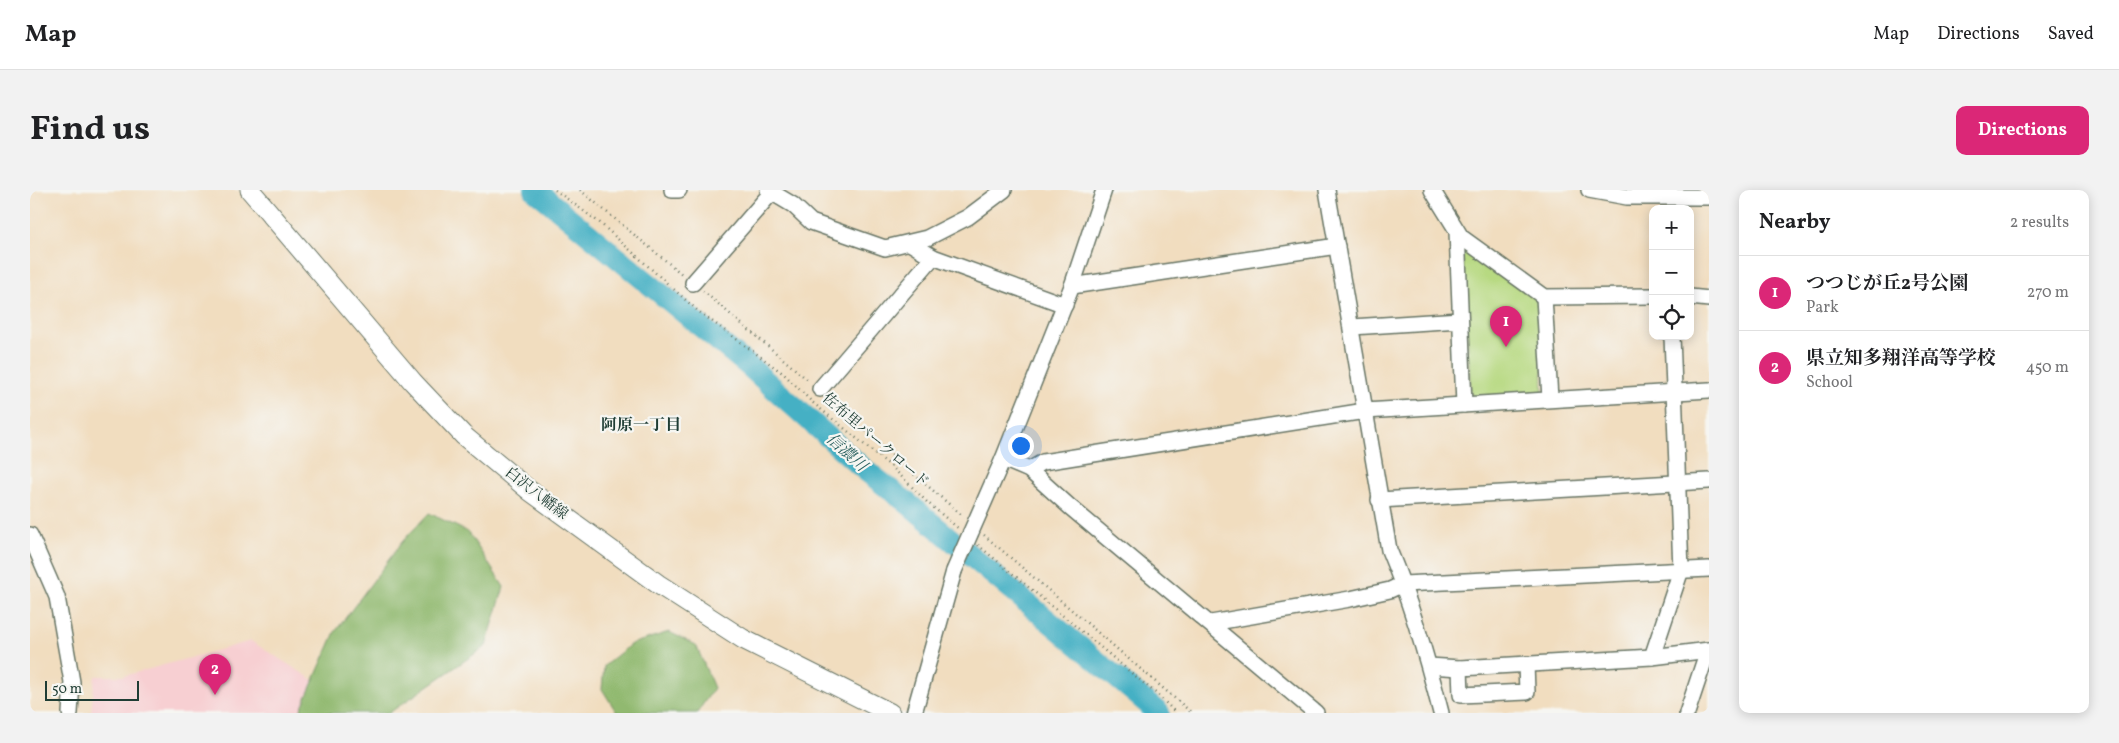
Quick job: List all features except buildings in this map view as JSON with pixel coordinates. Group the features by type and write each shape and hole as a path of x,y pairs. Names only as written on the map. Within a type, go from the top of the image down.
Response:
{"main road":[{"name":"白沢八幡線","path":"250,190 413,382 464,436 530,491 658,584 743,639 890,713"}],"street":[{"path":"672,190 679,190"},
{"path":"693,283 770,191 793,205 811,222 885,248 927,238 968,217 1004,190"},
{"path":"914,713 954,571 1003,459 1065,305 1104,190"},
{"path":"1327,190 1389,550 1403,584 1429,666 1441,713"},
{"path":"1432,190 1461,237 1544,297 1649,296"},
{"path":"1589,190 1667,203 1709,198"},
{"path":"1457,231 1464,404"},
{"path":"910,243 933,257 1065,305"},
{"path":"1072,286 1337,246"},
{"path":"820,389 933,257"},
{"path":"1544,297 1550,399"},
{"path":"1694,297 1709,299"},
{"path":"1352,327 1460,320"},
{"path":"1652,657 1681,570 1672,392 1672,340"},
{"path":"1029,470 1043,462 1365,411 1709,390"},
{"path":"1003,459 1029,470 1070,508 1211,623 1316,713"},
{"path":"1379,500 1709,480"},
{"path":"30,536 57,597 72,682 70,713"},
{"path":"1211,623 1350,600 1390,590 1403,584 1709,570"},
{"path":"1429,666 1460,668 1652,657 1709,650 1687,713"},
{"path":"1460,668 1461,695 1527,692 1526,664"}],"path":[{"name":"佐布里パークロード","path":"555,190 600,223 698,311 784,374 812,402 893,468 927,502 971,533 1158,694 1176,713"},
{"path":"820,389 896,459 971,533 1192,713"}],"shaded area":[{"path":"251,641 366,713 91,713 95,676 124,676"}],"green space":[{"path":"1466,248 1535,297 1541,306 1543,395 1475,398 1471,395 1462,250"},
{"path":"429,513 468,532 504,587 486,646 389,713 302,713 301,709 335,632 402,542"},
{"path":"669,632 696,645 714,688 697,713 617,713 602,689 604,666 631,644"}],"waterway":[{"name":"信濃川","path":"535,190 750,367 865,470 905,501 1159,713"}],"place":[{"name":"つつじが丘2号公園","path":"1506,347"},
{"name":"県立知多翔洋高等学校","path":"215,695"}],"district":[{"name":"阿原一丁目","path":"641,426"}]}
